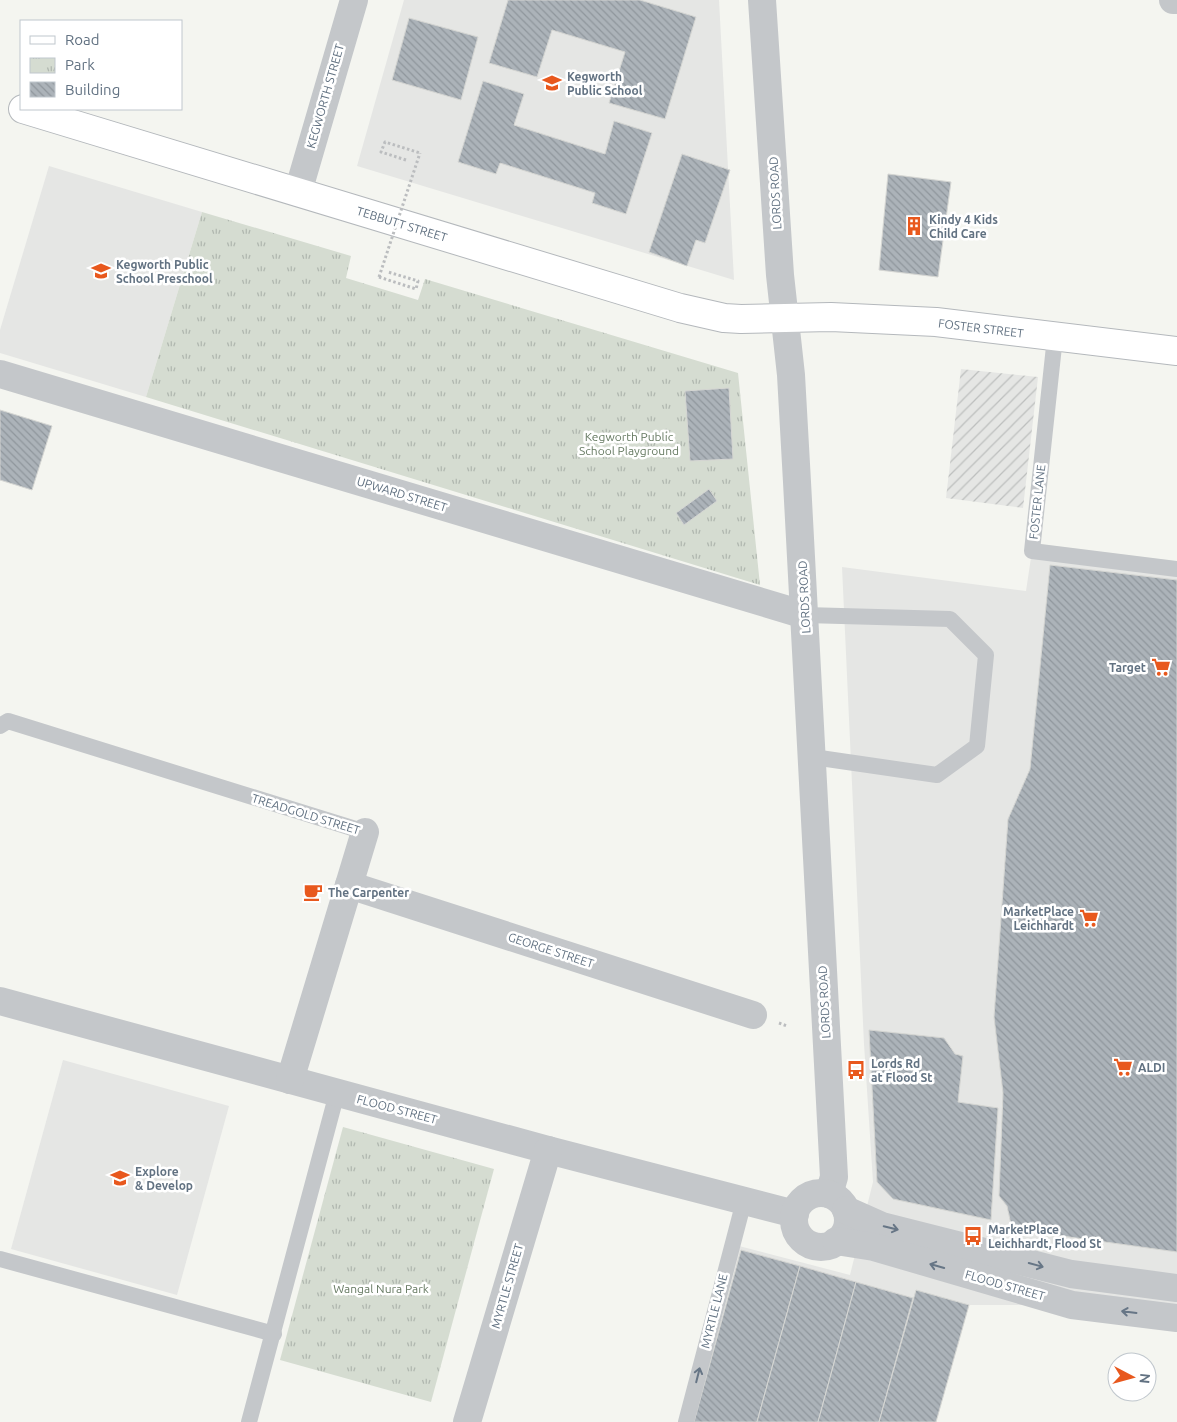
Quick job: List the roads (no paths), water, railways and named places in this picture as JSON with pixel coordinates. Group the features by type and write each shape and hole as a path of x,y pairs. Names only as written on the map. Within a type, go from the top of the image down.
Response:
{"main road":[{"name":"TEBBUTT STREET","path":"0,102 20,108"},
{"name":"TEBBUTT STREET","path":"25,110 680,308 724,318 784,319"},
{"name":"FOSTER STREET","path":"784,319 880,318 1177,351"}],"street":[{"name":"KEGWORTH STREET","path":"298,192 354,0"},
{"name":"LORDS ROAD","path":"762,0 784,319 791,375 834,1177 837,1202"},
{"name":"UPWARD STREET","path":"0,374 804,615"},
{"name":"TREADGOLD STREET","path":"290,1080 365,832"},
{"name":"GEORGE STREET","path":"349,885 752,1014"},
{"name":"FLOOD STREET","path":"0,1001 548,1150 794,1214"},
{"name":"MYRTLE STREET","path":"467,1422 548,1150"},
{"path":"814,1194 837,1202 846,1227 836,1241 821,1246 806,1242 796,1230 794,1214 797,1207 807,1196 814,1194"},
{"name":"FLOOD STREET","path":"837,1202 882,1226 1071,1274 1177,1288"},
{"name":"FLOOD STREET","path":"836,1241 874,1247 1072,1305 1177,1318"}],"lane":[{"name":"FOSTER LANE","path":"1055,337 1032,551 1177,569"},
{"path":"804,615 950,619 986,655 977,746 938,775 812,757"},
{"name":"TREADGOLD STREET","path":"0,726 8,722 365,832"},
{"path":"249,1422 337,1093"},
{"name":"MYRTLE LANE","path":"686,1422 744,1201"},
{"path":"0,1259 274,1334"}],"place":[{"name":"Kegworth Public School","path":"552,83"},
{"name":"Kindy 4 Kids Child Care","path":"914,226"},
{"name":"Kegworth Public School Preschool","path":"101,271"},
{"name":"Target","path":"1161,667"},
{"name":"The Carpenter","path":"313,892"},
{"name":"MarketPlace Leichhardt","path":"1089,918"},
{"name":"ALDI","path":"1123,1067"},
{"name":"Lords Rd at Flood St","path":"856,1070"},
{"name":"Explore & Develop","path":"120,1178"},
{"name":"MarketPlace Leichhardt, Flood St","path":"973,1236"}],"park label":[{"name":"Kegworth Public School Playground","path":"629,443"},
{"name":"Wangal Nura Park","path":"381,1288"}]}
